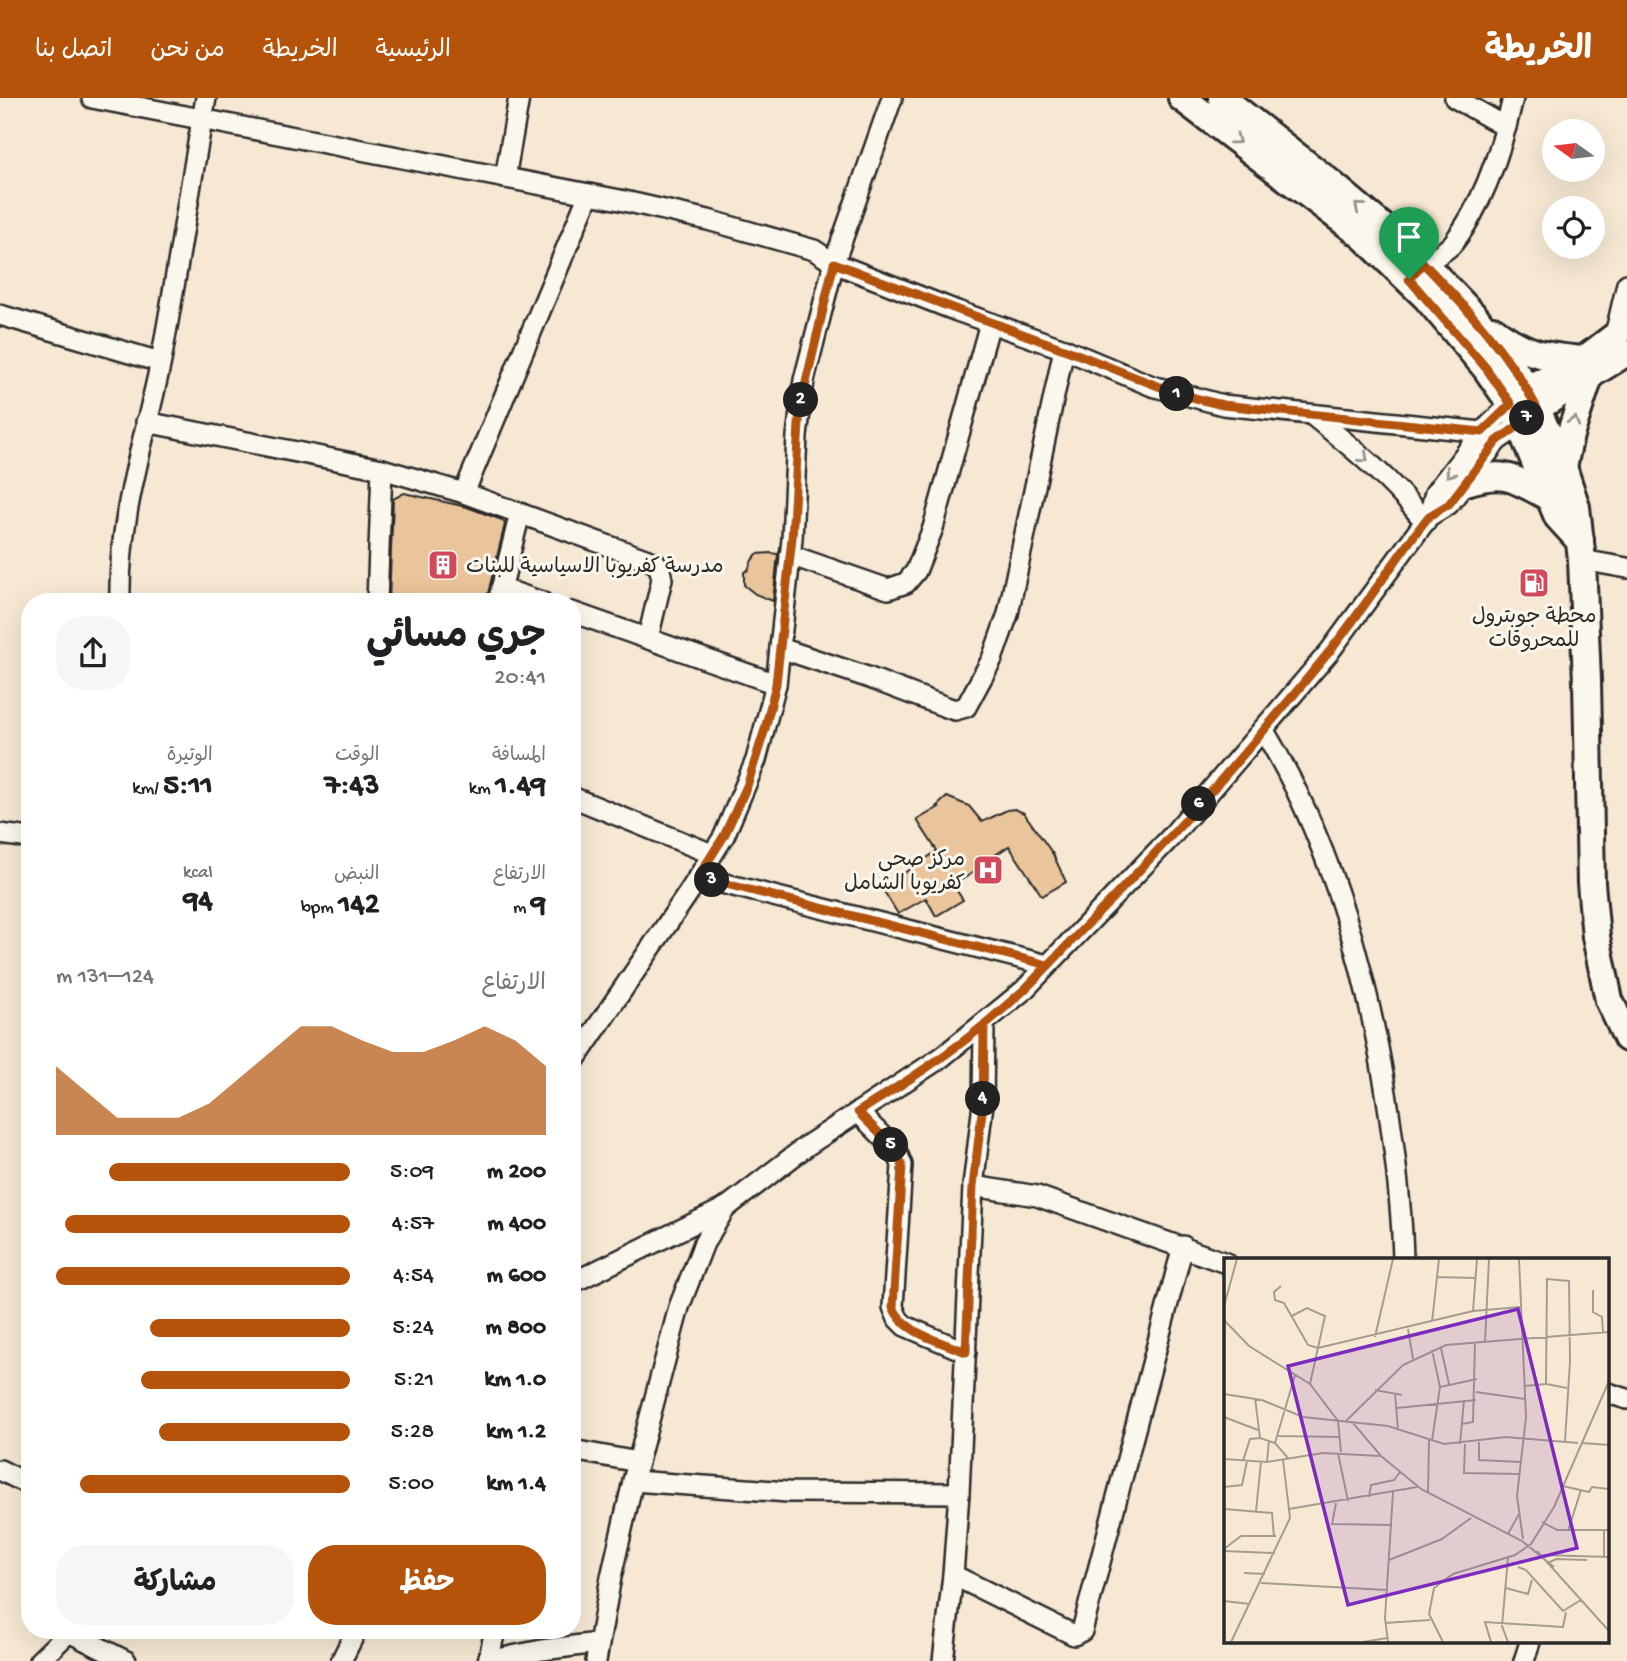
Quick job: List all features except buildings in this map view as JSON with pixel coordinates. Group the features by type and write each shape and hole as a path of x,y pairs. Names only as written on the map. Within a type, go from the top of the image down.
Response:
{"main road":[{"path":"1182,98 1363,236 1416,271 1515,346 1586,369 1563,467"},
{"path":"1222,98 1329,182 1416,271 1486,368 1524,406 1558,517 1581,550"},
{"path":"1476,318 1524,406 1563,467 1576,507 1581,550 1587,681 1594,924 1609,1000 1627,1038"},
{"path":"1463,483 1486,475 1514,477 1551,498"}],"street":[{"path":"92,98 589,194 708,220 814,250 834,263 1064,349 1152,386 1200,400 1223,405 1482,432"},
{"path":"120,593 123,527 160,362 206,98"},
{"path":"505,178 519,98"},
{"path":"581,1046 698,877 724,836 747,786 776,684 790,555 800,408 834,263 892,98"},
{"path":"1455,98 1506,127"},
{"path":"1416,271 1453,244 1479,200 1506,127 1513,98"},
{"path":"464,493 589,194"},
{"path":"581,1279 727,1207 783,1162 942,1057 1024,990 1170,838 1330,651 1427,519 1435,493 1482,432 1586,369 1623,338 1627,284"},
{"path":"0,315 160,362"},
{"path":"790,555 888,589 906,583 916,571 933,528 990,323"},
{"path":"780,648 955,710 966,706 992,659 1008,614 1064,349"},
{"path":"1427,519 1449,504 1524,406"},
{"path":"1312,414 1368,460 1427,519"},
{"path":"146,422 382,469 464,493 656,563 662,579 648,638"},
{"path":"377,593 382,469"},
{"path":"500,593 520,513"},
{"path":"1581,550 1627,568"},
{"path":"581,615 776,684"},
{"path":"1263,729 1307,810 1357,952 1381,1060 1395,1153 1403,1258"},
{"path":"581,801 712,855"},
{"path":"0,835 21,837"},
{"path":"698,877 1048,965"},
{"path":"943,1661 960,1493 973,1186 983,1104 984,1025"},
{"path":"858,1112 896,1150 902,1165 893,1307 898,1319 905,1326 966,1352"},
{"path":"973,1186 1037,1196 1224,1262"},
{"path":"493,1639 488,1661 542,1650 597,1652 658,1383 690,1276 704,1243 727,1207"},
{"path":"953,1575 1074,1635 1082,1631 1183,1246"},
{"path":"1610,1394 1627,1399"},
{"path":"581,1452 638,1462"},
{"path":"0,1470 21,1480"},
{"path":"634,1481 788,1492 960,1493"},
{"path":"39,1661 63,1639"},
{"path":"84,1639 126,1661"},
{"path":"341,1661 351,1639"},
{"path":"1524,1661 1529,1644"}],"place":[{"name":"مدرسة كفريوبا الاسياسية للبنات","path":"443,565"},
{"name":"محطة جوبترول للمحروقات","path":"1534,583"},
{"name":"مركز صحي كفريوبا الشامل","path":"988,870"}],"route":[{"path":"1409,279 1423,263 1476,318 1527,388 1537,408 1521,424 1497,441 1449,504 1429,516 1330,651 1170,838 1103,909 1024,990 984,1025 942,1057 858,1112 896,1150 902,1165 893,1307 898,1319 905,1326 966,1352 973,1186 983,1104 984,1025 1048,965 698,877 724,836 747,786 776,684 796,493 800,408 804,380 834,263 1176,394 1223,405 1482,432 1511,404 1486,368 1409,279"}]}
